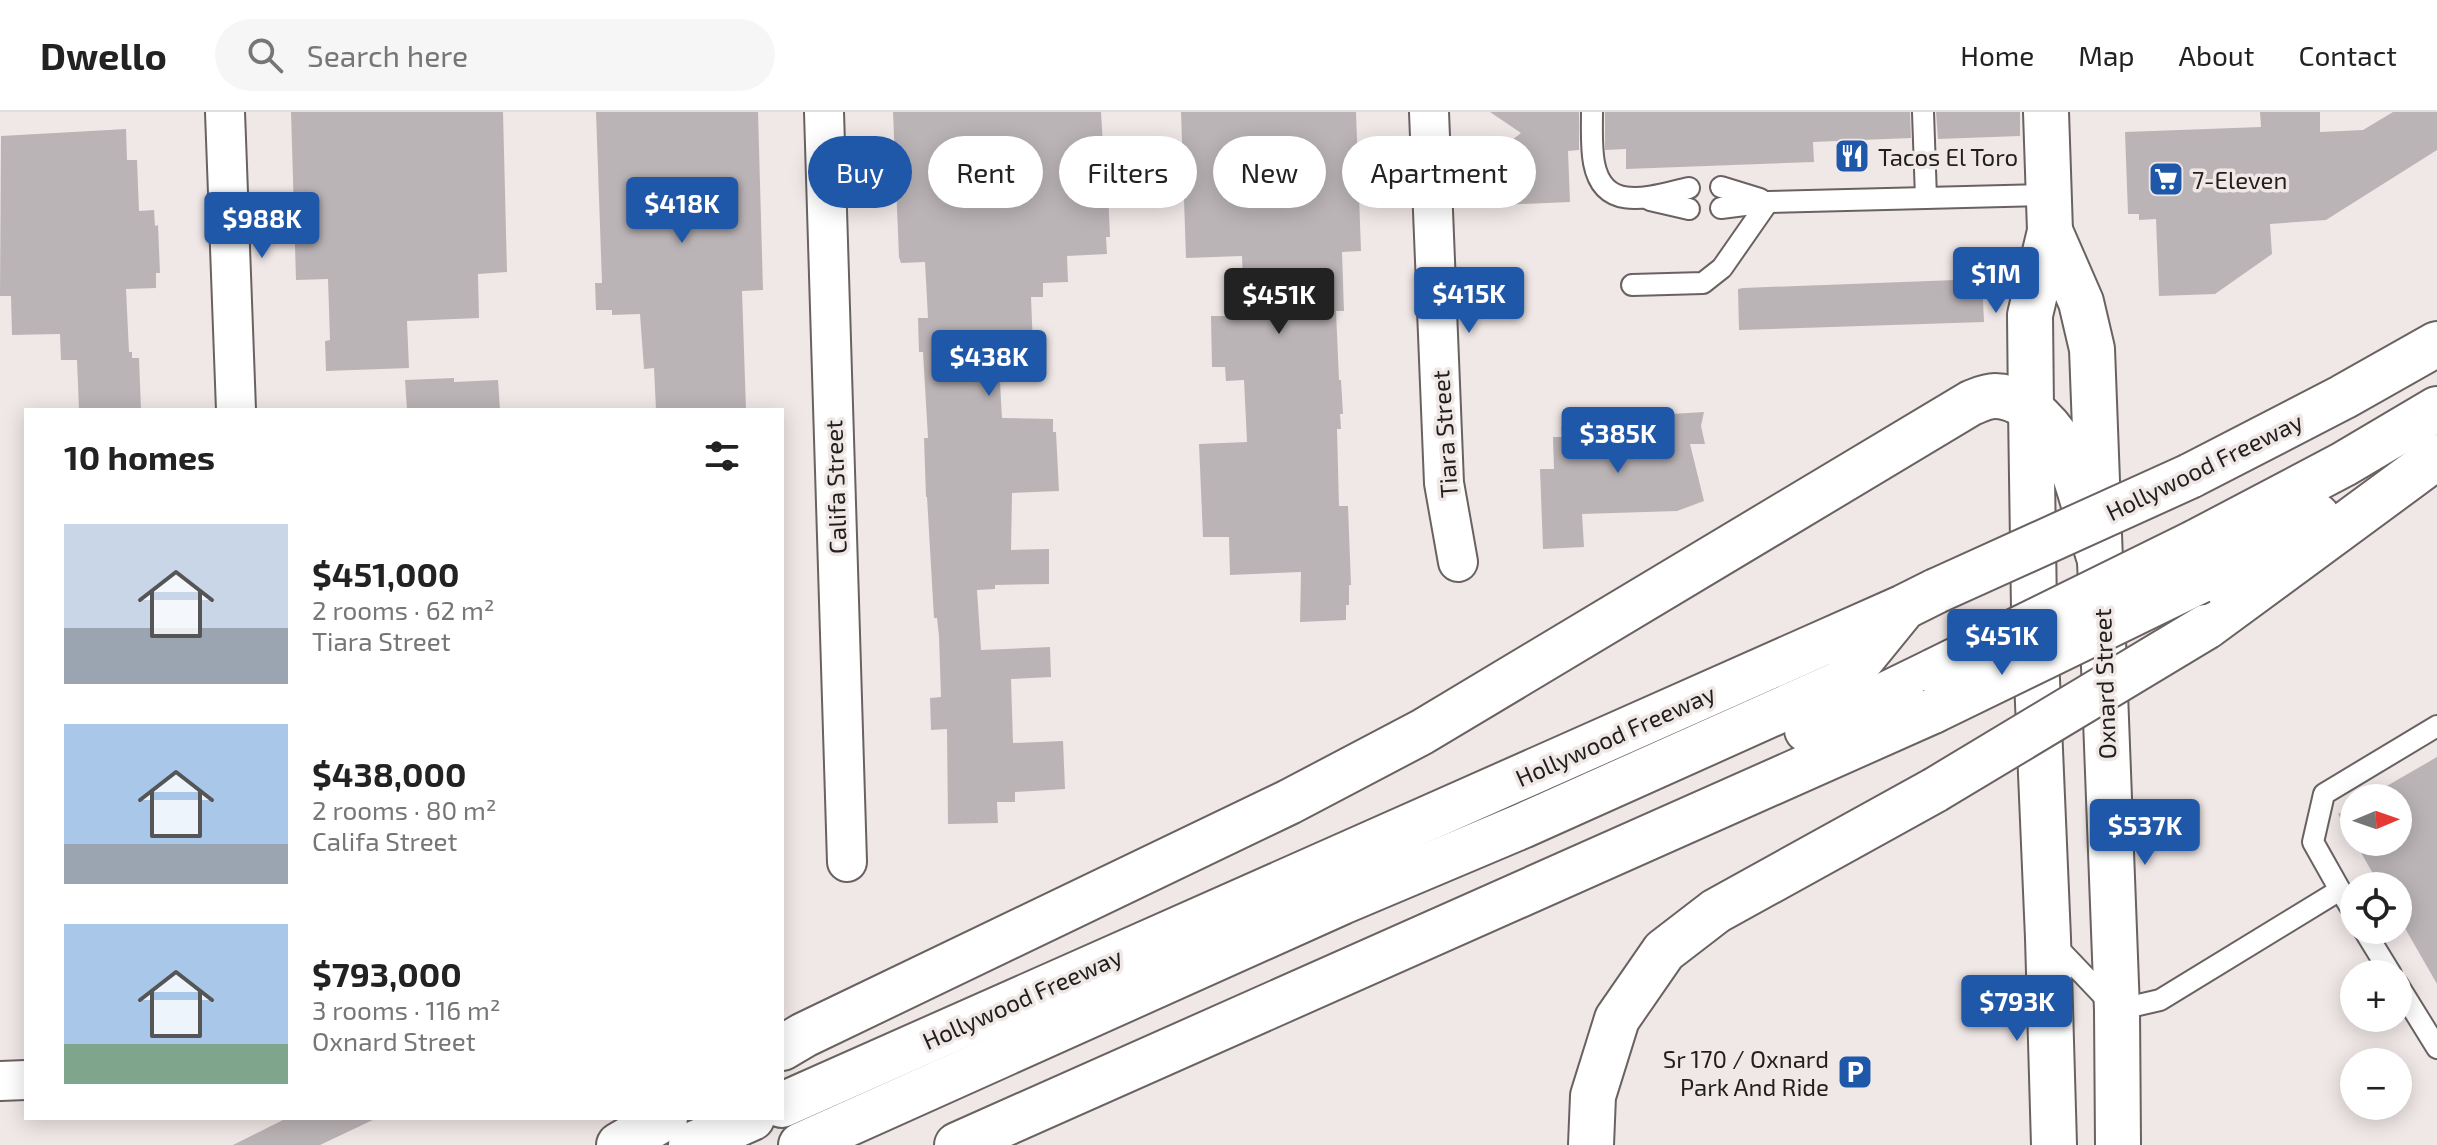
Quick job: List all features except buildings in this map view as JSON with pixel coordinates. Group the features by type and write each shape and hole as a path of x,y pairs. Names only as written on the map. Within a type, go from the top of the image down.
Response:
{"main road":[{"name":"Oxnard Street","path":"2046,112 2049,213 2030,315 2034,609 2054,1145"},
{"name":"Oxnard Street","path":"2049,213 2081,302 2092,349 2117,1010 2118,1145"},
{"name":"Hollywood Freeway","path":"784,1104 2190,476 2343,397 2437,344"},
{"path":"784,1047 1289,802 1422,732 1971,403 1986,397 1999,396 2031,410 2056,436 2068,458 2100,560"},
{"path":"2198,561 2344,464 2437,409"},
{"path":"957,1145 1934,691 2198,561 2437,450"},
{"path":"1591,1145 1593,1096 1617,1019 1664,951 1716,911 1935,790 2206,627 2437,457"},
{"path":"801,1145 1843,682 1920,599"},
{"path":"864,1145 1127,1032 1637,803 1858,708 1934,691"},
{"path":"619,1145 662,1120"},
{"path":"691,1145 747,1120"}],"street":[{"path":"225,112 236,408"},
{"name":"Califa Street","path":"824,112 847,862"},
{"name":"Tiara Street","path":"1429,112 1444,483 1458,562"},
{"path":"0,1081 24,1080"}],"lane":[{"path":"1592,112 1594,164 1602,185 1622,199 1689,198"},
{"path":"1923,112 1926,198"},
{"path":"1721,187 1768,202"},
{"path":"1721,208 1768,202 1926,198 2049,213"},
{"path":"1632,285 1703,283 1722,268 1768,202"},
{"path":"2048,938 2117,1010 2160,1000 2340,890 2313,842 2324,794 2437,726"},
{"path":"2412,1008 2437,1048"}],"place":[{"name":"Tacos El Toro","path":"1852,156"},
{"name":"7-Eleven","path":"2166,179"},
{"name":"Sr 170 / Oxnard Park And Ride","path":"1855,1072"}]}
